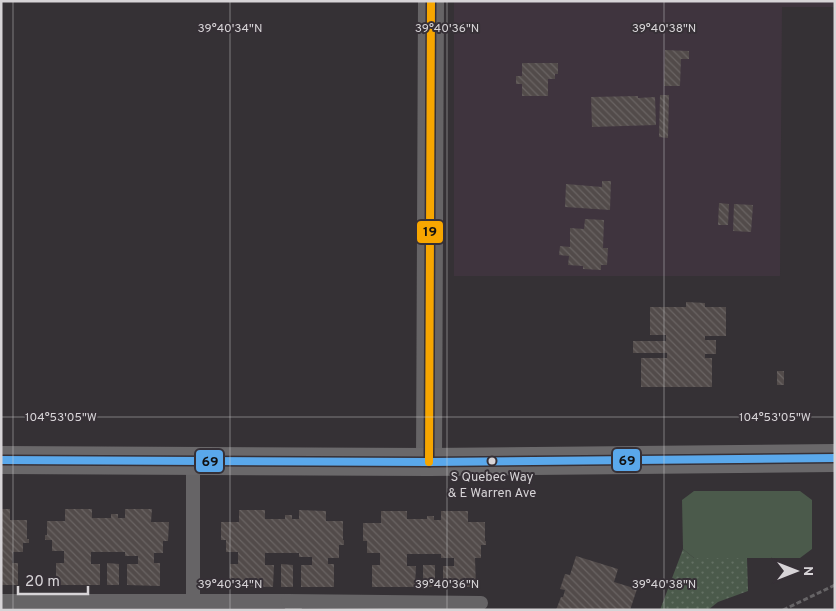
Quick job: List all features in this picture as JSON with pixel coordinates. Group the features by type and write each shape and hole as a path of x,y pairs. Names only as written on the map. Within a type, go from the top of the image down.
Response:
{"street":[{"path":"429,462 431,1"},
{"path":"1,460 429,462 835,458"}],"lane":[{"path":"193,600 194,460"},
{"path":"1,601 193,600 292,605 383,606 480,603"}],"path":[{"path":"783,610 835,585"}],"shaded area":[{"path":"454,1 835,1 835,7 782,7 780,276 454,276"}],"green space":[{"path":"694,491 800,491 812,500 812,549 800,558 694,558 683,549 682,500"},
{"path":"683,549 694,558 747,558 748,591 718,602 708,610 660,610"}],"building":[{"path":"665,50 689,51 689,59 681,59 680,86 664,86"},
{"path":"522,63 558,63 558,74 555,74 555,79 548,79 548,96 522,96 522,84 516,84 516,76 522,76"},
{"path":"660,95 669,95 668,138 659,137"},
{"path":"638,96 638,98 655,97 656,125 592,127 591,97"},
{"path":"602,181 611,181 610,210 565,207 566,184 602,187"},
{"path":"719,203 729,204 728,225 718,225"},
{"path":"734,204 753,205 751,232 733,231"},
{"path":"585,219 604,220 603,248 608,248 607,265 601,265 601,270 583,269 583,266 568,265 569,256 559,255 560,246 570,247 570,228 584,229"},
{"path":"686,302 705,303 705,307 726,307 726,336 705,336 705,340 716,340 716,354 705,354 705,358 712,358 712,387 641,387 641,358 667,358 667,353 633,353 633,341 666,341 666,335 650,335 650,307 686,307"},
{"path":"777,371 784,371 784,385 777,385"},
{"path":"1,509 10,509 10,520 27,520 27,539 29,539 29,543 23,543 23,552 13,552 12,563 18,563 18,585 1,585"},
{"path":"65,509 92,509 92,518 111,518 111,514 118,514 118,518 125,518 125,509 152,509 151,522 169,522 168,541 163,541 163,553 154,553 154,563 160,563 160,586 127,585 127,564 138,564 138,556 125,556 125,552 91,552 91,564 100,564 100,585 56,585 56,563 64,563 64,551 52,551 52,540 45,540 45,535 47,535 47,521 65,521"},
{"path":"239,510 265,510 265,519 285,519 285,515 292,515 292,519 299,519 299,510 326,511 326,521 343,521 344,545 339,545 339,558 328,558 328,564 334,564 334,587 301,587 301,565 312,565 312,557 299,557 299,553 265,553 265,565 274,565 273,587 230,586 230,564 238,564 238,552 226,552 226,540 221,540 221,522 239,522"},
{"path":"381,511 407,511 407,519 427,519 427,516 434,516 434,520 441,520 441,511 468,511 468,522 485,522 486,545 481,545 481,558 475,558 476,587 443,587 443,566 454,566 454,558 441,558 441,554 407,554 407,566 416,566 415,587 372,587 372,565 380,565 380,553 367,553 367,541 363,541 363,523 381,523"},
{"path":"576,556 618,569 614,582 637,589 630,610 556,610 565,590 560,589 565,574 570,575"},
{"path":"107,563 119,564 119,585 107,585"},
{"path":"281,564 293,565 293,587 281,587"},
{"path":"423,565 435,565 435,587 423,587"}],"transit line":[{"name":"19","path":"429,462 431,1"},
{"name":"69","path":"1,460 429,462 835,458"}],"place":[{"name":"S Quebec Way & E Warren Ave","path":"492,461"}]}
